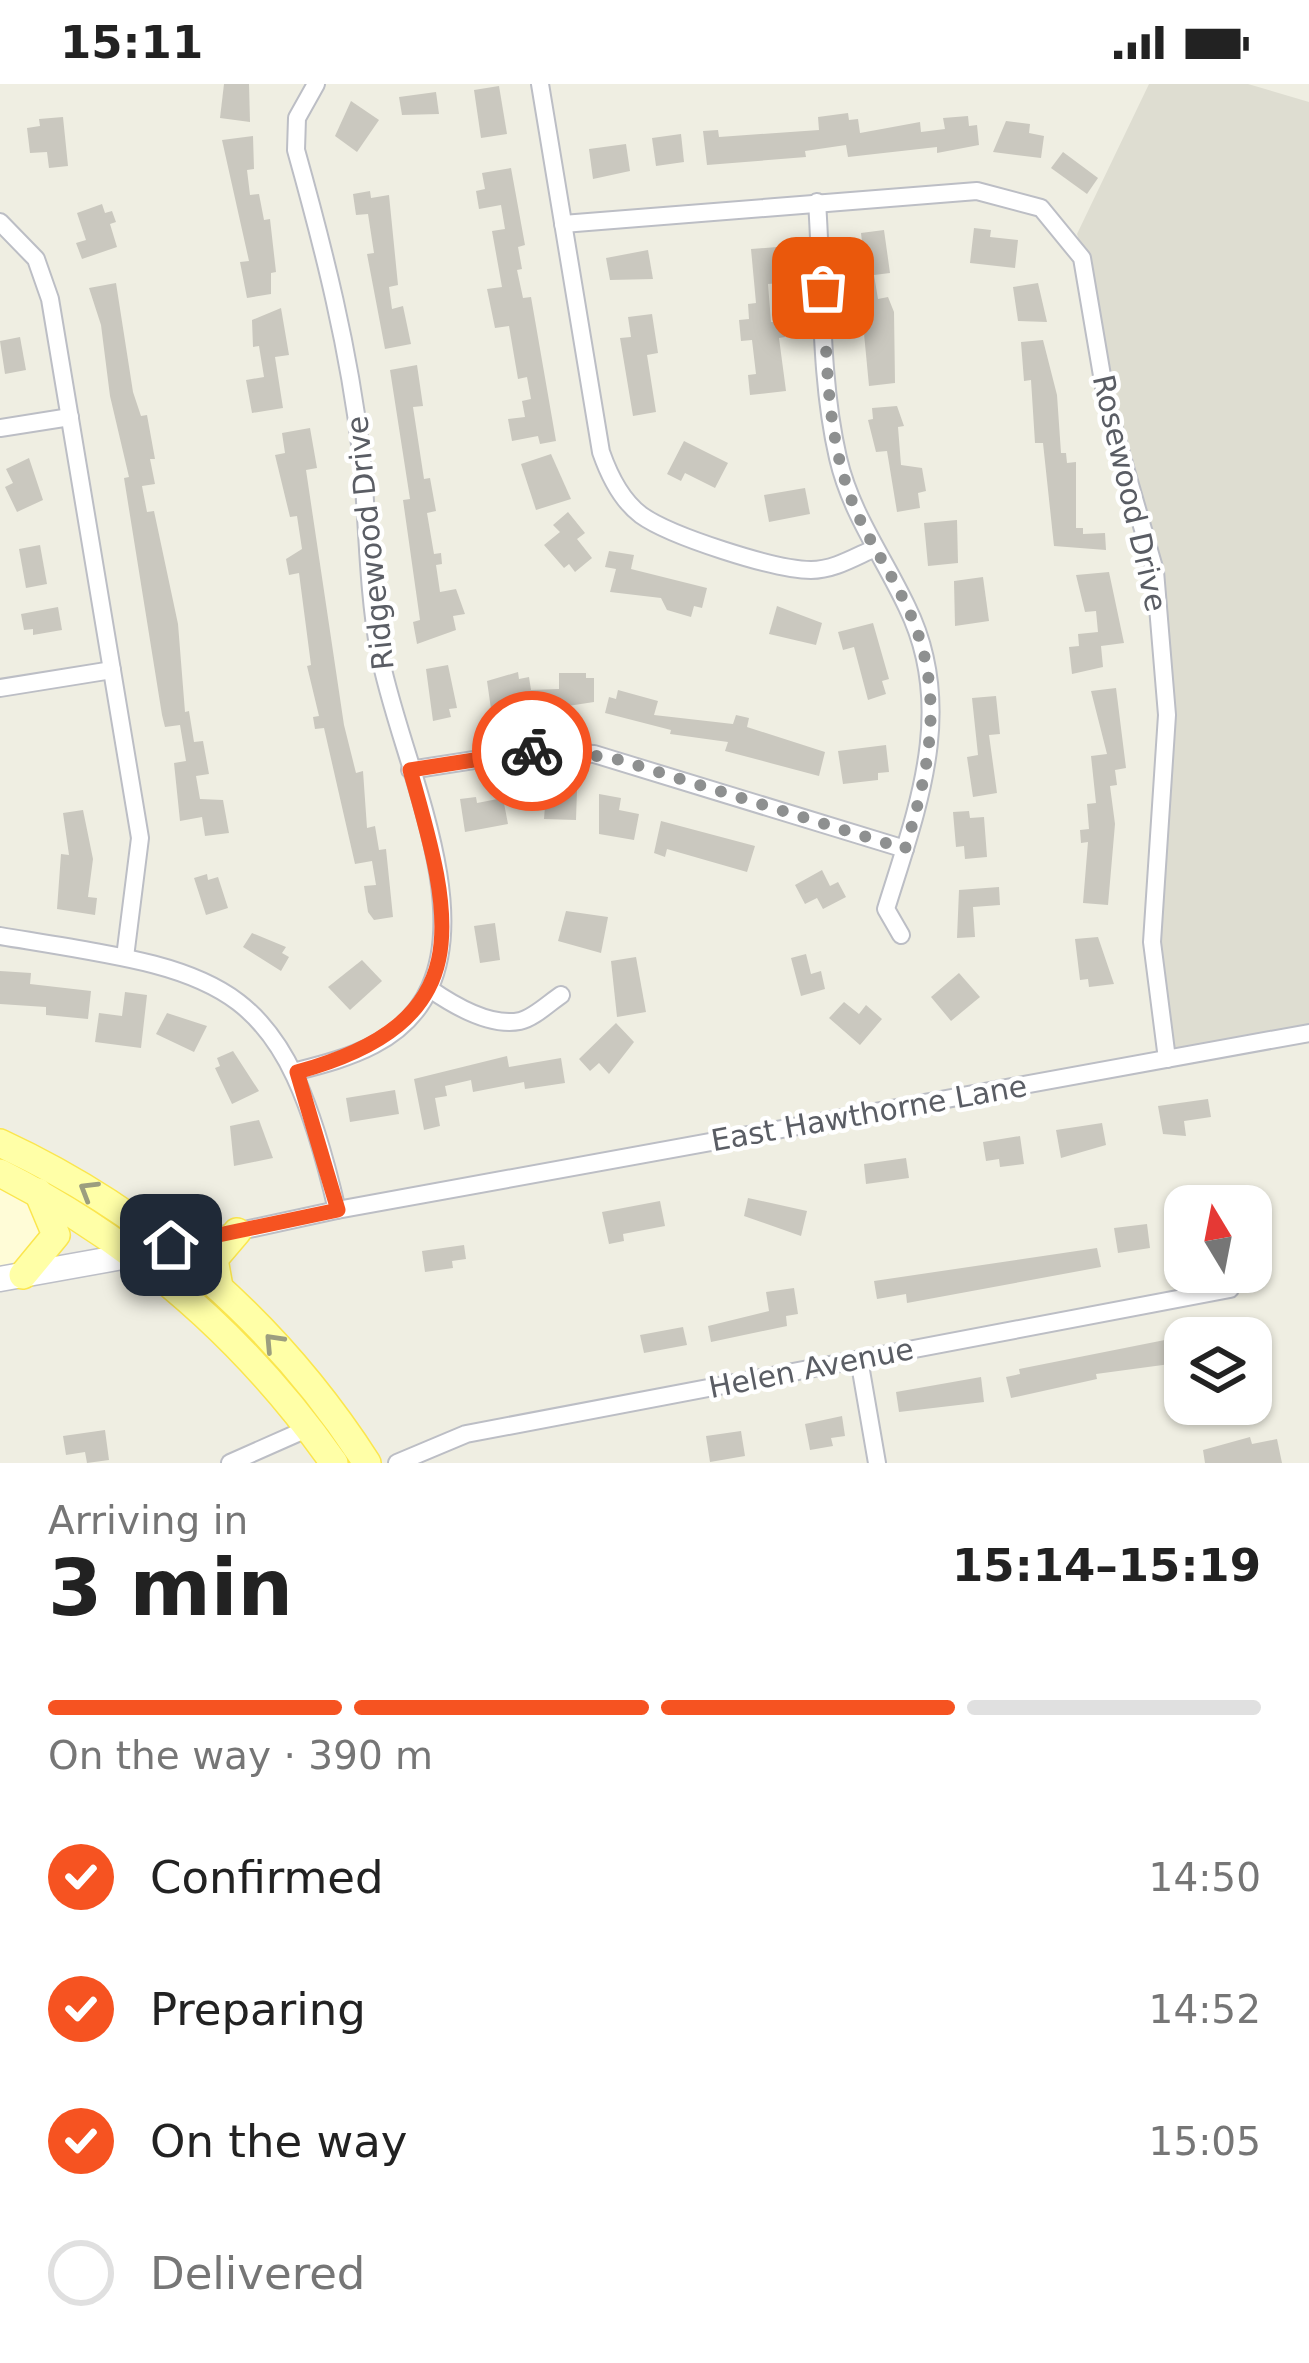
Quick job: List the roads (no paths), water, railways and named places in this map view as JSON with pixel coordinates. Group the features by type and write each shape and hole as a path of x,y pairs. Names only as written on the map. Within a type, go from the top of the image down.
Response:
{"main road":[{"path":"0,1143 96,1193 171,1245 287,1356 367,1463"},
{"path":"0,1172 139,1254 230,1337 334,1463"},
{"path":"12,1277 56,1235 38,1192"},
{"path":"219,1287 213,1263 237,1232"}],"street":[{"name":"Ridgewood Drive","path":"316,84 298,118 296,150 346,352 376,634 442,918 430,989"},
{"path":"540,84 601,452 621,492 641,514 683,533 798,568 824,568 873,549"},
{"name":"Rosewood Drive","path":"562,224 995,192 1041,208 1082,258 1106,405 1146,535 1162,623 1167,752 1152,941 1167,1059"},
{"path":"817,202 834,435 847,487 873,549 910,612 931,689 928,769 886,909 901,935"},
{"path":"0,222 18,238 47,284 70,417 141,849 125,957"},
{"path":"0,428 70,417"},
{"path":"0,688 112,670"},
{"path":"410,770 532,751 593,754 905,849"},
{"path":"0,936 180,970 230,995 274,1036 297,1072 338,1210"},
{"path":"297,1072 379,1043 430,989 454,1005 493,1019 522,1021 562,994"},
{"name":"East Hawthorne Lane","path":"139,1254 338,1210 1309,1033"},
{"path":"12,1277 139,1254"},
{"name":"Helen Avenue","path":"397,1463 431,1456 466,1434 1204,1293"},
{"path":"859,1359 877,1463"},
{"path":"230,1463 310,1429"}]}
